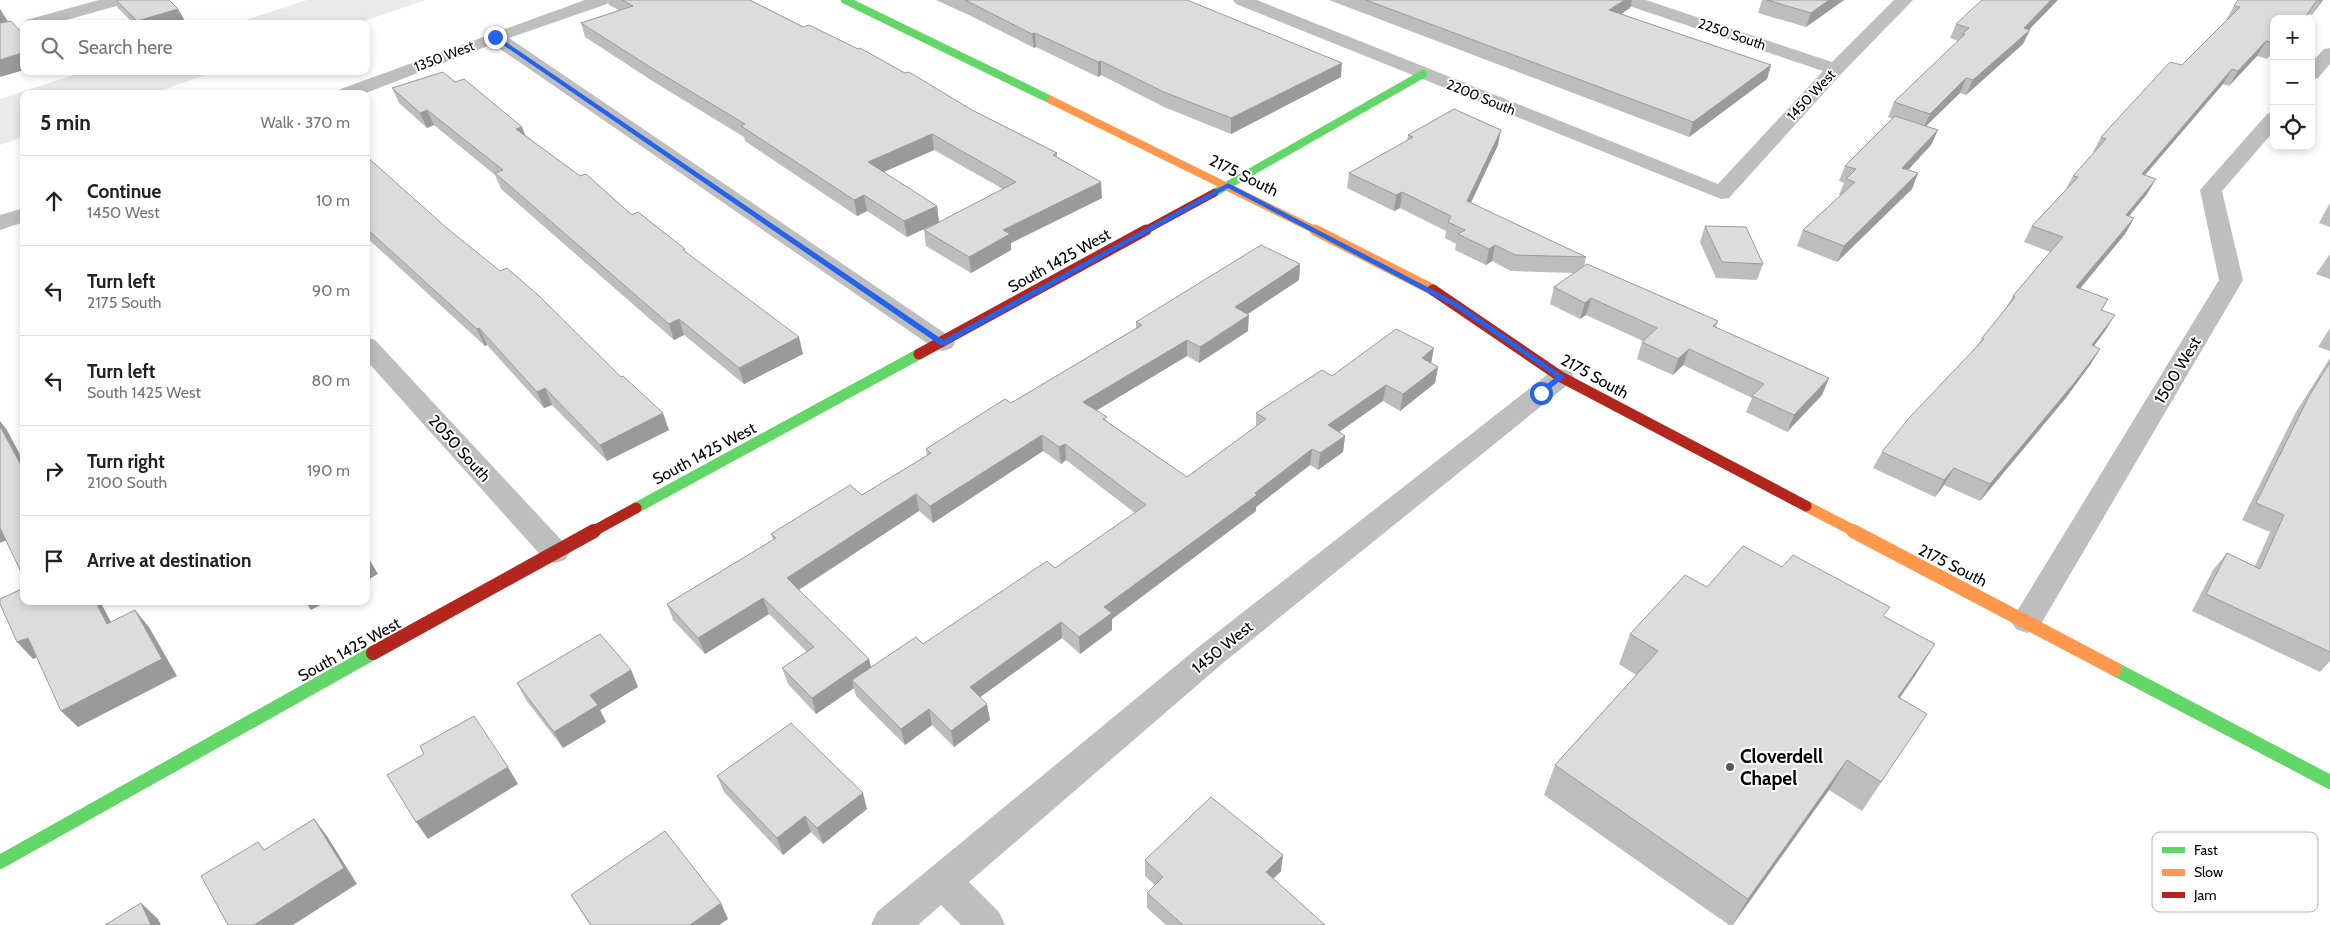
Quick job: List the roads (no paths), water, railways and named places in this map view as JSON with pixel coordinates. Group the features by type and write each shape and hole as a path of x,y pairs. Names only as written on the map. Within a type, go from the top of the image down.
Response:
{"street":[{"path":"46,20 118,0"},
{"name":"1350 West","path":"356,90 495,37 601,0"},
{"name":"2175 South","path":"845,0 1228,185 1430,290 1456,304 1561,377 1688,446 2027,621 2330,782"},
{"name":"2200 South","path":"1242,0 1721,193"},
{"name":"2250 South","path":"1629,0 1835,69"},
{"name":"1450 West","path":"1721,193 1835,69 1904,0"},
{"path":"495,37 943,343"},
{"path":"2315,70 2330,53"},
{"name":"South 1425 West","path":"0,862 555,552 943,343 1424,74"},
{"name":"1500 West","path":"2027,621 2231,280 2211,190 2270,123"},
{"path":"0,223 20,216"},
{"name":"2050 South","path":"370,349 555,552"},
{"name":"1450 West","path":"890,925 1212,654 1561,377"},
{"path":"943,881 986,925"}],"place":[{"name":"Cloverdell Chapel","path":"1730,767"}]}
